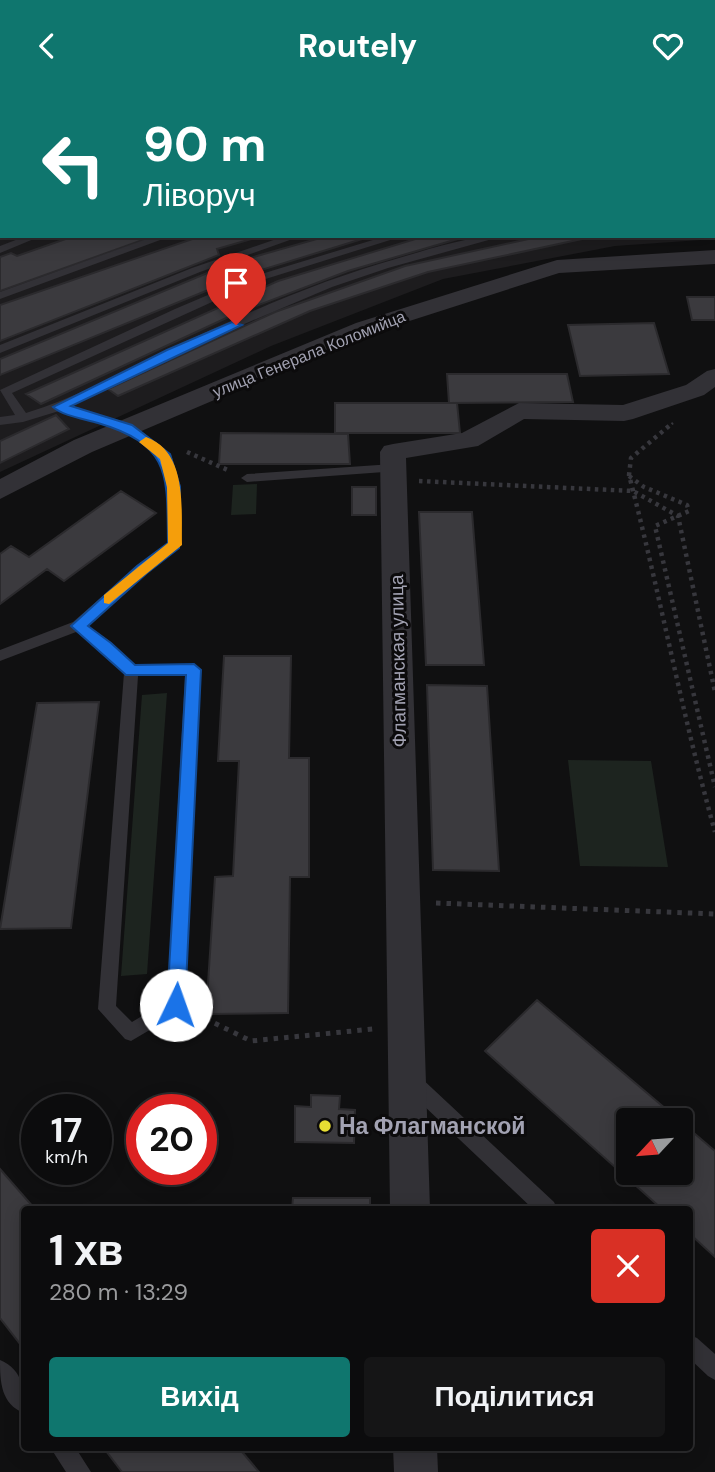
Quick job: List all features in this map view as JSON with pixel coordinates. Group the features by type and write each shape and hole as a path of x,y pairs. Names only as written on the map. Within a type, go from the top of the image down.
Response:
{"street":[{"name":"улица Генерала Коломийца","path":"0,490 83,446 364,328 557,267 715,257"},
{"path":"394,474 393,452 469,440 519,411 624,414 695,390 715,376"},
{"name":"Флагманская улица","path":"394,474 410,1206"},
{"path":"415,1451 416,1472"}],"lane":[{"path":"0,250 31,238"},
{"path":"0,296 160,238"},
{"path":"0,349 195,270 290,238"},
{"path":"23,418 5,392 252,280 391,238"},
{"path":"0,421 23,418 59,407 171,352 383,266 490,238"},
{"path":"0,656 78,626 142,569 175,545 174,487 166,457 128,428 59,407"},
{"path":"247,478 394,474"},
{"path":"78,626 106,646 131,671 194,670 176,1005 131,1033 107,1009 131,671"},
{"path":"407,1076 544,1206"},
{"path":"693,1348 715,1369"},
{"path":"0,1371 21,1398"},
{"path":"64,1451 80,1472"}],"path":[{"path":"677,420 631,458 629,475 657,583 696,765 715,832"},
{"path":"394,474 633,491 678,516 715,692"},
{"path":"629,475 644,487 687,505 689,511 655,526 715,787"},
{"path":"404,901 715,914"},
{"path":"176,1005 251,1041 405,1026"}],"shaded area":[{"path":"0,238 715,238 615,246 443,279 271,346 0,472"},
{"path":"257,484 256,514 231,515 233,485"},
{"path":"167,693 147,974 121,976 142,695"},
{"path":"568,760 651,761 668,867 580,866"}],"building":[{"path":"68,238 148,238 0,291 0,257 11,253 17,256"},
{"path":"195,238 255,238 217,249 219,255 0,341 0,305"},
{"path":"320,238 365,238 245,275 0,375 0,359 229,264"},
{"path":"418,238 461,238 348,271 235,314 41,404 26,394 278,281"},
{"path":"533,238 587,238 428,272 310,311 118,396 108,389 275,312 405,266"},
{"path":"687,297 715,297 715,320 692,320"},
{"path":"654,323 669,374 580,376 568,325"},
{"path":"447,374 567,374 573,402 449,403"},
{"path":"335,403 457,403 460,433 335,433"},
{"path":"56,415 69,429 0,463 0,441"},
{"path":"221,433 348,434 350,464 219,464"},
{"path":"352,487 376,487 376,515 352,515"},
{"path":"121,491 156,513 64,581 47,569 0,604 0,554 11,546 29,557"},
{"path":"419,512 472,512 484,665 426,665"},
{"path":"224,656 291,656 289,758 309,758 309,877 290,877 288,1013 206,1014 215,877 233,876 239,761 218,761"},
{"path":"427,685 487,686 499,871 433,870"},
{"path":"99,702 71,928 0,929 37,703"},
{"path":"537,1000 665,1108 616,1108 616,1168 485,1051"},
{"name":"На Флагманской","path":"311,1095 340,1096 339,1109 355,1110 354,1143 295,1142 295,1106 311,1107"},
{"path":"693,1132 715,1151 715,1257 693,1237 693,1206 659,1206 635,1185 693,1185"},
{"path":"0,1169 32,1206 21,1206 21,1345 0,1318"},
{"path":"293,1198 370,1198 370,1206 292,1206"},
{"path":"106,1451 241,1451 259,1472 122,1472"}],"slow traffic":[{"path":"109,599 142,569 175,545 174,487 166,457 146,442"}],"place":[{"name":"На Флагманской","path":"325,1126"}],"route":[{"path":"176,1005 194,670 131,671 106,646 78,626 142,569 175,545 174,487 166,457 128,428 59,407 171,352 236,325"}]}
